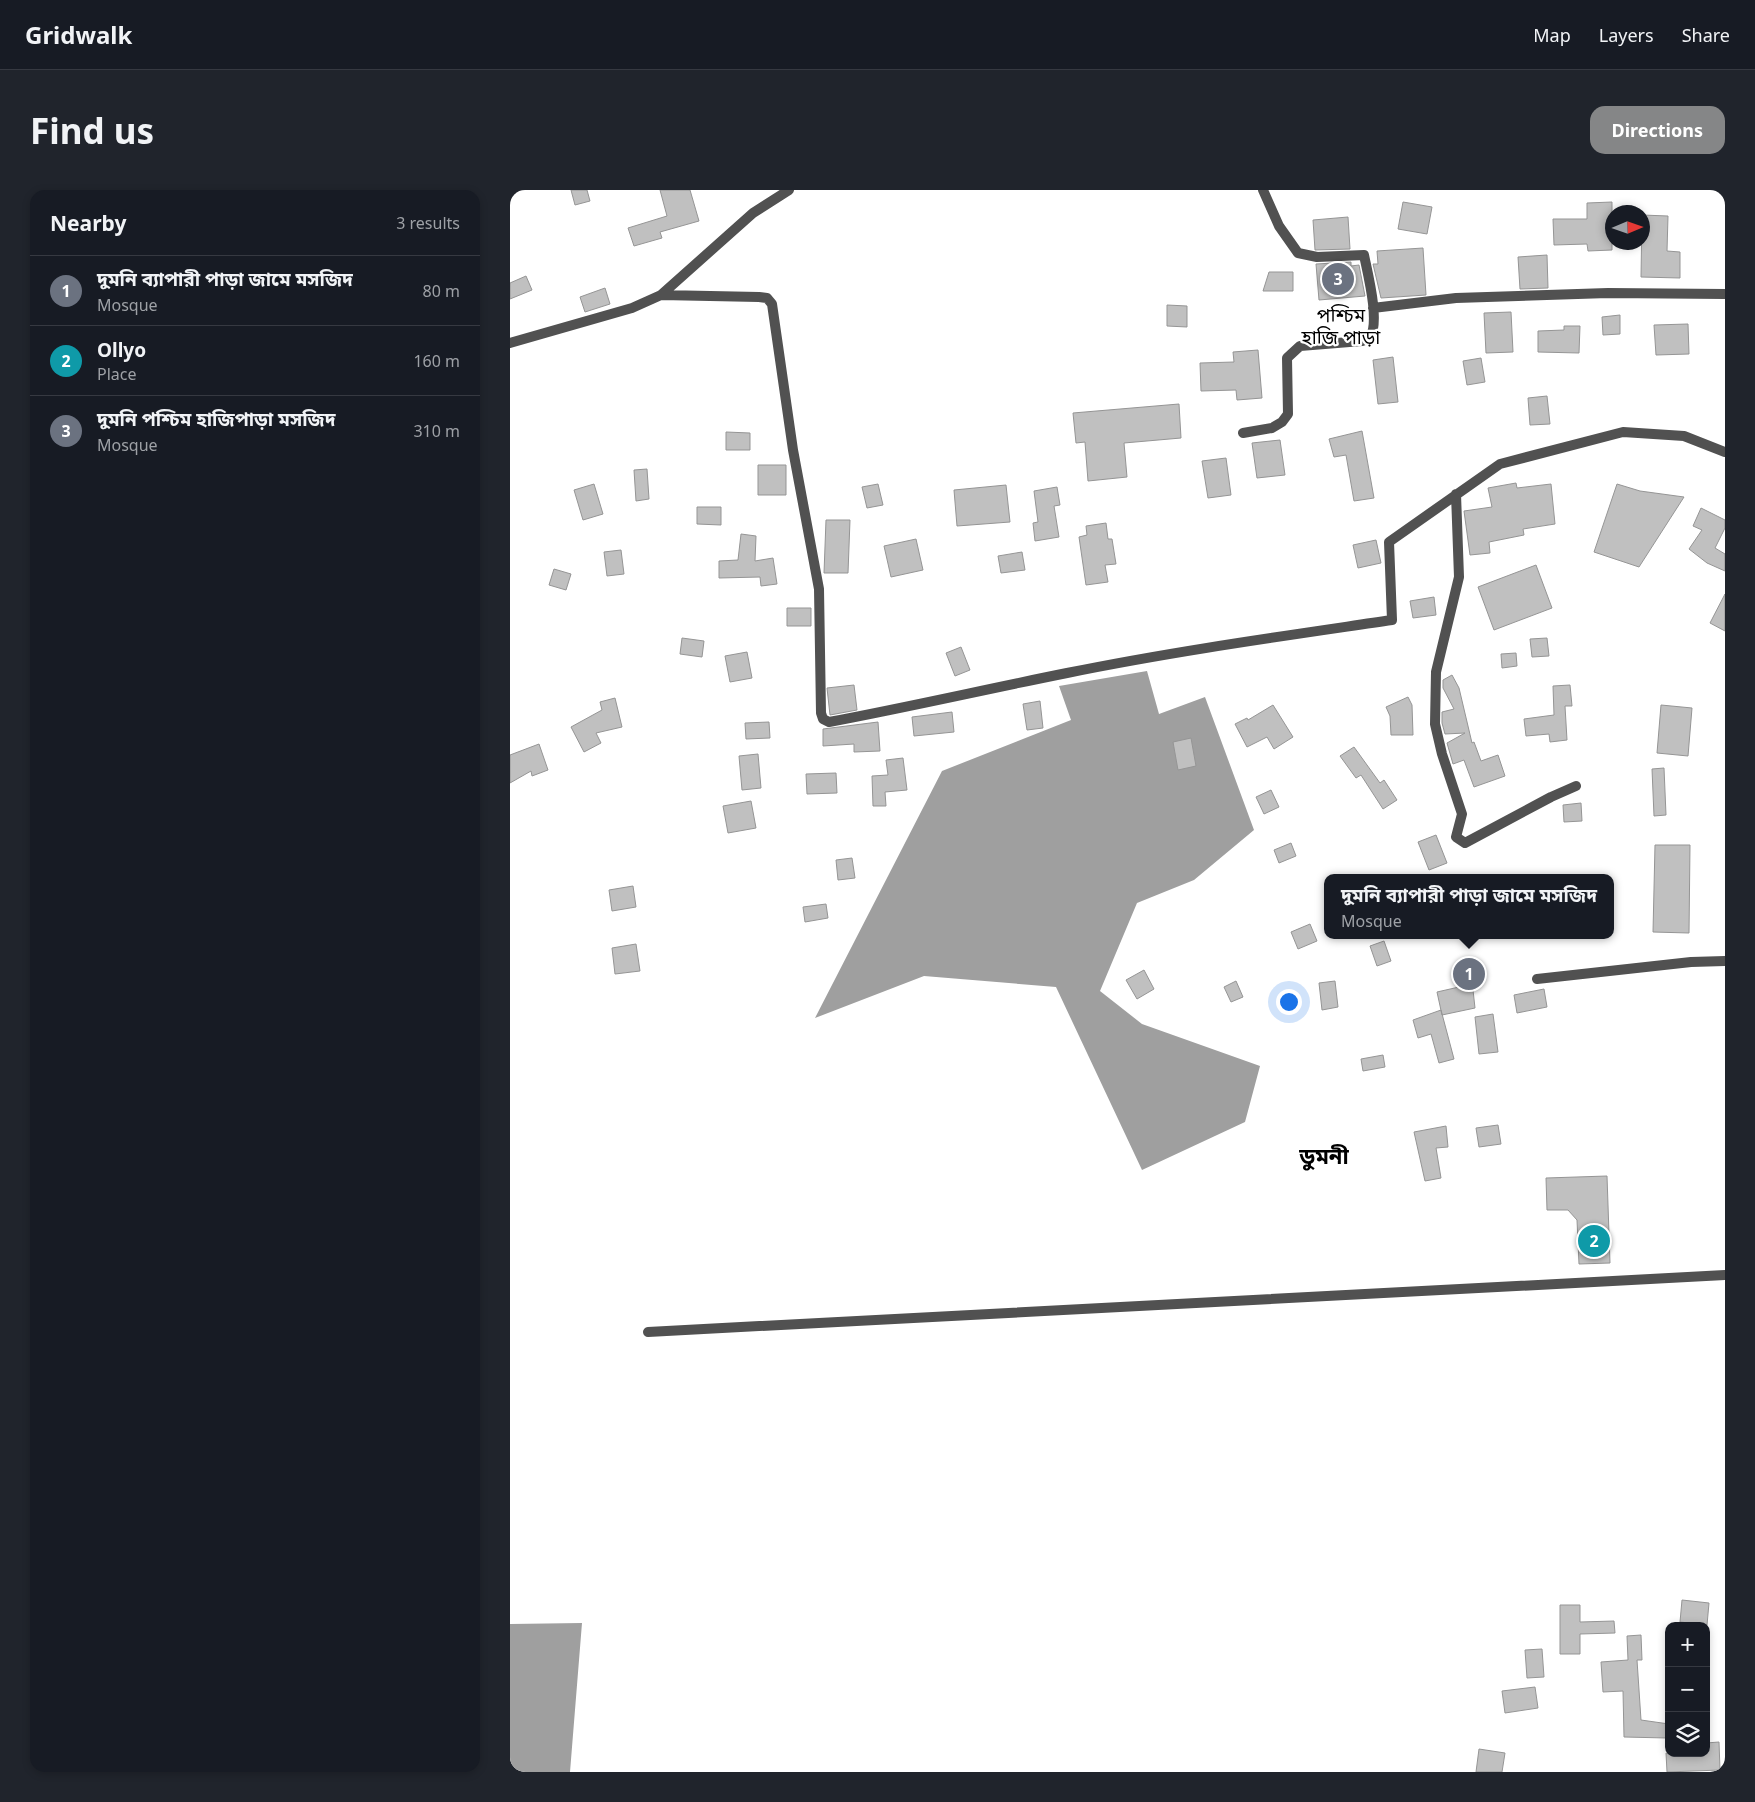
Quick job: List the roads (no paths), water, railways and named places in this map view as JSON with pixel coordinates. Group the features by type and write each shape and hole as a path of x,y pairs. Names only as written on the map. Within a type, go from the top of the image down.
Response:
{"street":[{"path":"510,343 632,308 661,295 753,213 789,190"},
{"path":"1244,433 1272,428 1282,422 1288,414 1287,358 1300,346 1362,341 1370,338 1373,333 1373,308 1364,255 1317,257 1298,253 1279,226 1263,190"},
{"path":"1373,308 1456,298 1608,293 1725,294"},
{"path":"661,295 759,297 767,298 772,304 793,450 819,589 821,713 823,719 829,722 1067,673 1215,646 1392,620 1389,542 1500,464 1623,432 1684,436 1725,452"},
{"path":"1456,494 1459,577 1436,672 1435,724 1442,754 1462,814 1456,837 1464,843 1551,796 1576,786"},
{"path":"1537,980 1691,962 1725,961"},
{"path":"648,1332 1725,1275"}],"place":[{"name":"দুমনি পশ্চিম হাজিপাড়া মসজিদ","path":"1338,279"},
{"name":"দুমনি ব্যাপারী পাড়া জামে মসজিদ","path":"1469,974"},
{"name":"Ollyo","path":"1594,1241"}],"district":[{"name":"পশ্চিম হাজি পাড়া","path":"1341,326"},
{"name":"ডুমনী","path":"1324,1156"}]}
